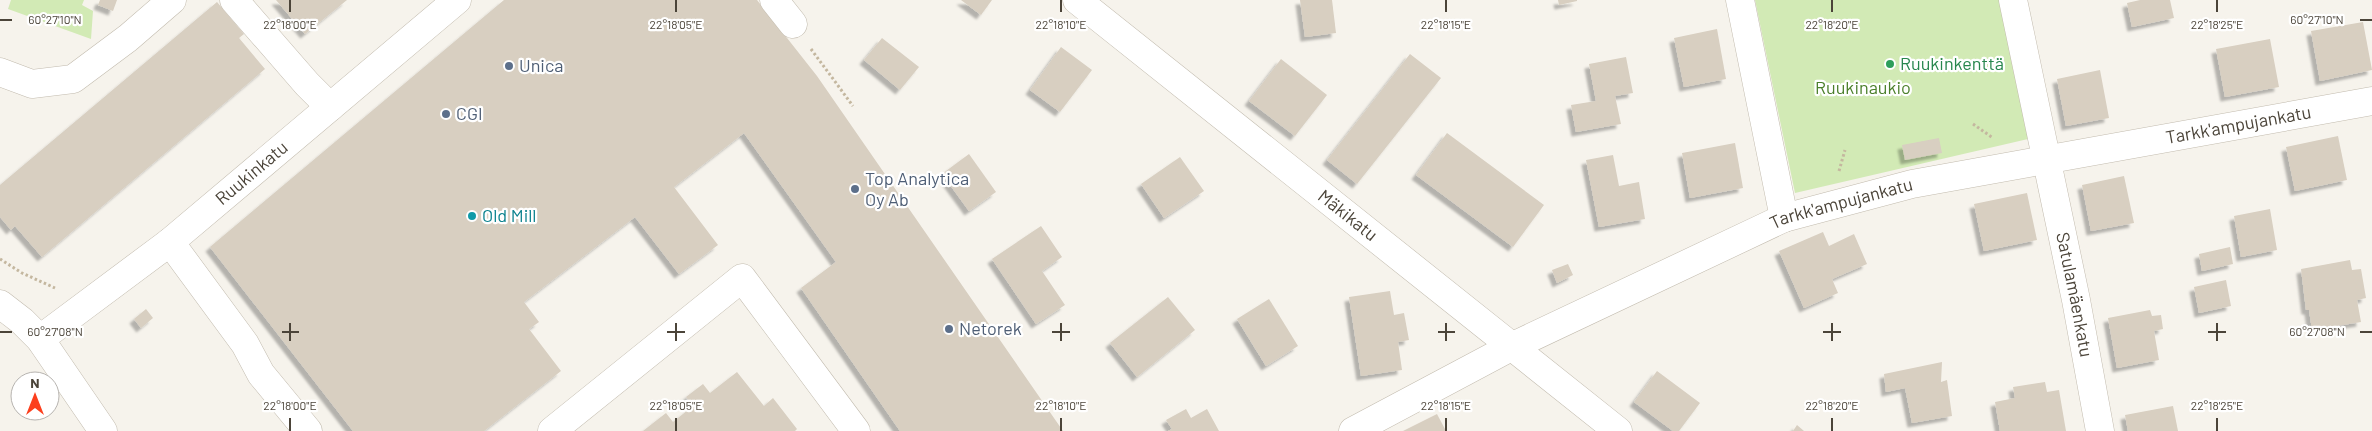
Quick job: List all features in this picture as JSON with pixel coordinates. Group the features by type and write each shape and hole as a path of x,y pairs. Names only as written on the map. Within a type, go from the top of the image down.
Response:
{"street":[{"path":"0,72 32,84 73,79 128,38 172,0"},
{"path":"234,0 307,84 330,107"},
{"name":"Ruukinkatu","path":"40,340 170,242 457,0"},
{"path":"774,0 793,24"},
{"name":"Mäkikatu","path":"1077,0 1618,431"},
{"path":"1740,0 1784,218"},
{"path":"2013,0 2046,160"},
{"name":"Tarkk'ampujankatu","path":"1353,431 1511,347 1784,218 1912,184 2372,101"},
{"name":"Satulamäenkatu","path":"2046,160 2076,300 2100,431"},
{"path":"170,242 246,346 261,374 308,431"},
{"path":"552,431 742,278 856,431"},
{"path":"0,304 22,321 40,340 103,431"}],"path":[{"path":"793,24 853,106"},
{"path":"0,259 22,273 59,290"}],"green space":[{"path":"11,0 84,0 82,5 93,11 91,39 8,9"},
{"name":"Ruukinaukio","path":"1755,0 2000,0 2028,139 1795,193"}],"building":[{"path":"100,0 117,0 113,11 98,5"},
{"path":"276,0 347,0 305,34"},
{"name":"Old Mill","path":"504,0 757,0 817,76 1063,431 900,431 801,288 836,262 744,133 674,187 718,245 679,274 635,217 524,302 539,322 529,329 561,371 484,431 353,431 210,247"},
{"path":"961,0 992,0 981,15"},
{"path":"1300,0 1332,0 1336,33 1305,37"},
{"path":"1558,0 1577,0 1577,1 1559,5"},
{"path":"2140,0 2170,0 2174,18 2132,27 2127,3"},
{"path":"217,2 244,34 239,38 265,69 42,257 15,226 11,230 0,217 0,185"},
{"path":"2363,22 2372,70 2320,81 2311,31"},
{"path":"1717,29 1726,79 1684,87 1674,38"},
{"path":"882,38 919,67 900,90 864,60"},
{"path":"2270,39 2279,87 2225,97 2216,49"},
{"path":"1061,47 1092,70 1060,112 1030,90"},
{"path":"1410,54 1441,78 1357,184 1327,160"},
{"path":"1626,57 1633,93 1615,96 1621,124 1576,132 1571,105 1596,101 1589,64"},
{"path":"1281,59 1327,95 1295,136 1249,101"},
{"path":"2100,70 2109,118 2066,126 2057,79"},
{"path":"1447,133 1544,205 1513,247 1416,175"},
{"path":"2338,136 2347,180 2295,191 2286,147"},
{"path":"1939,138 1942,153 1905,160 1902,145"},
{"path":"1735,143 1743,188 1690,198 1682,153"},
{"path":"969,154 996,192 969,211 942,174"},
{"path":"1613,155 1619,186 1639,182 1645,219 1599,227 1586,160"},
{"path":"1180,157 1204,191 1164,218 1141,184"},
{"path":"2124,176 2134,223 2091,231 2082,185"},
{"path":"2027,193 2037,240 1984,251 1974,204"},
{"path":"2270,209 2277,250 2241,257 2234,216"},
{"path":"1041,226 1062,257 1042,271 1065,305 1036,324 992,259"},
{"path":"1823,232 1829,246 1854,234 1867,264 1832,279 1838,293 1804,308 1779,251"},
{"path":"2230,247 2233,264 2202,271 2199,254"},
{"path":"2350,260 2352,270 2361,269 2366,298 2357,300 2361,322 2312,330 2309,310 2306,310 2301,269"},
{"path":"1568,264 1573,275 1557,283 1552,270"},
{"path":"2226,280 2231,306 2199,313 2194,287"},
{"path":"1390,291 1394,315 1404,313 1409,340 1398,342 1402,370 1361,376 1349,297"},
{"path":"1168,297 1195,330 1137,377 1110,343"},
{"path":"1269,299 1298,346 1266,366 1237,319"},
{"path":"146,309 153,318 141,328 134,319"},
{"path":"2150,310 2152,316 2161,315 2163,329 2154,331 2159,360 2117,368 2108,318"},
{"path":"1942,362 1941,382 1947,380 1952,416 1912,423 1905,388 1886,392 1884,374"},
{"path":"1657,371 1700,403 1679,431 1673,431 1634,402"},
{"path":"737,372 764,406 773,398 797,429 795,431 643,431 666,413 673,422 693,406 686,397 703,384 710,393"},
{"path":"2045,382 2047,392 2059,390 2066,431 2000,431 1995,402 2015,398 2013,387"},
{"path":"2173,406 2178,431 2128,431 2125,415"},
{"path":"1186,409 1191,418 1207,409 1219,431 1168,431 1172,429 1166,420"},
{"path":"1437,414 1446,431 1403,431"},
{"path":"1797,425 1804,431 1793,431"}],"place":[{"name":"Ruukinkenttä","path":"1890,64"},
{"name":"Unica","path":"509,66"},
{"name":"CGI","path":"446,114"},
{"name":"Top Analytica Oy Ab","path":"855,189"},
{"name":"Old Mill","path":"472,216"},
{"name":"Netorek","path":"949,329"}]}
